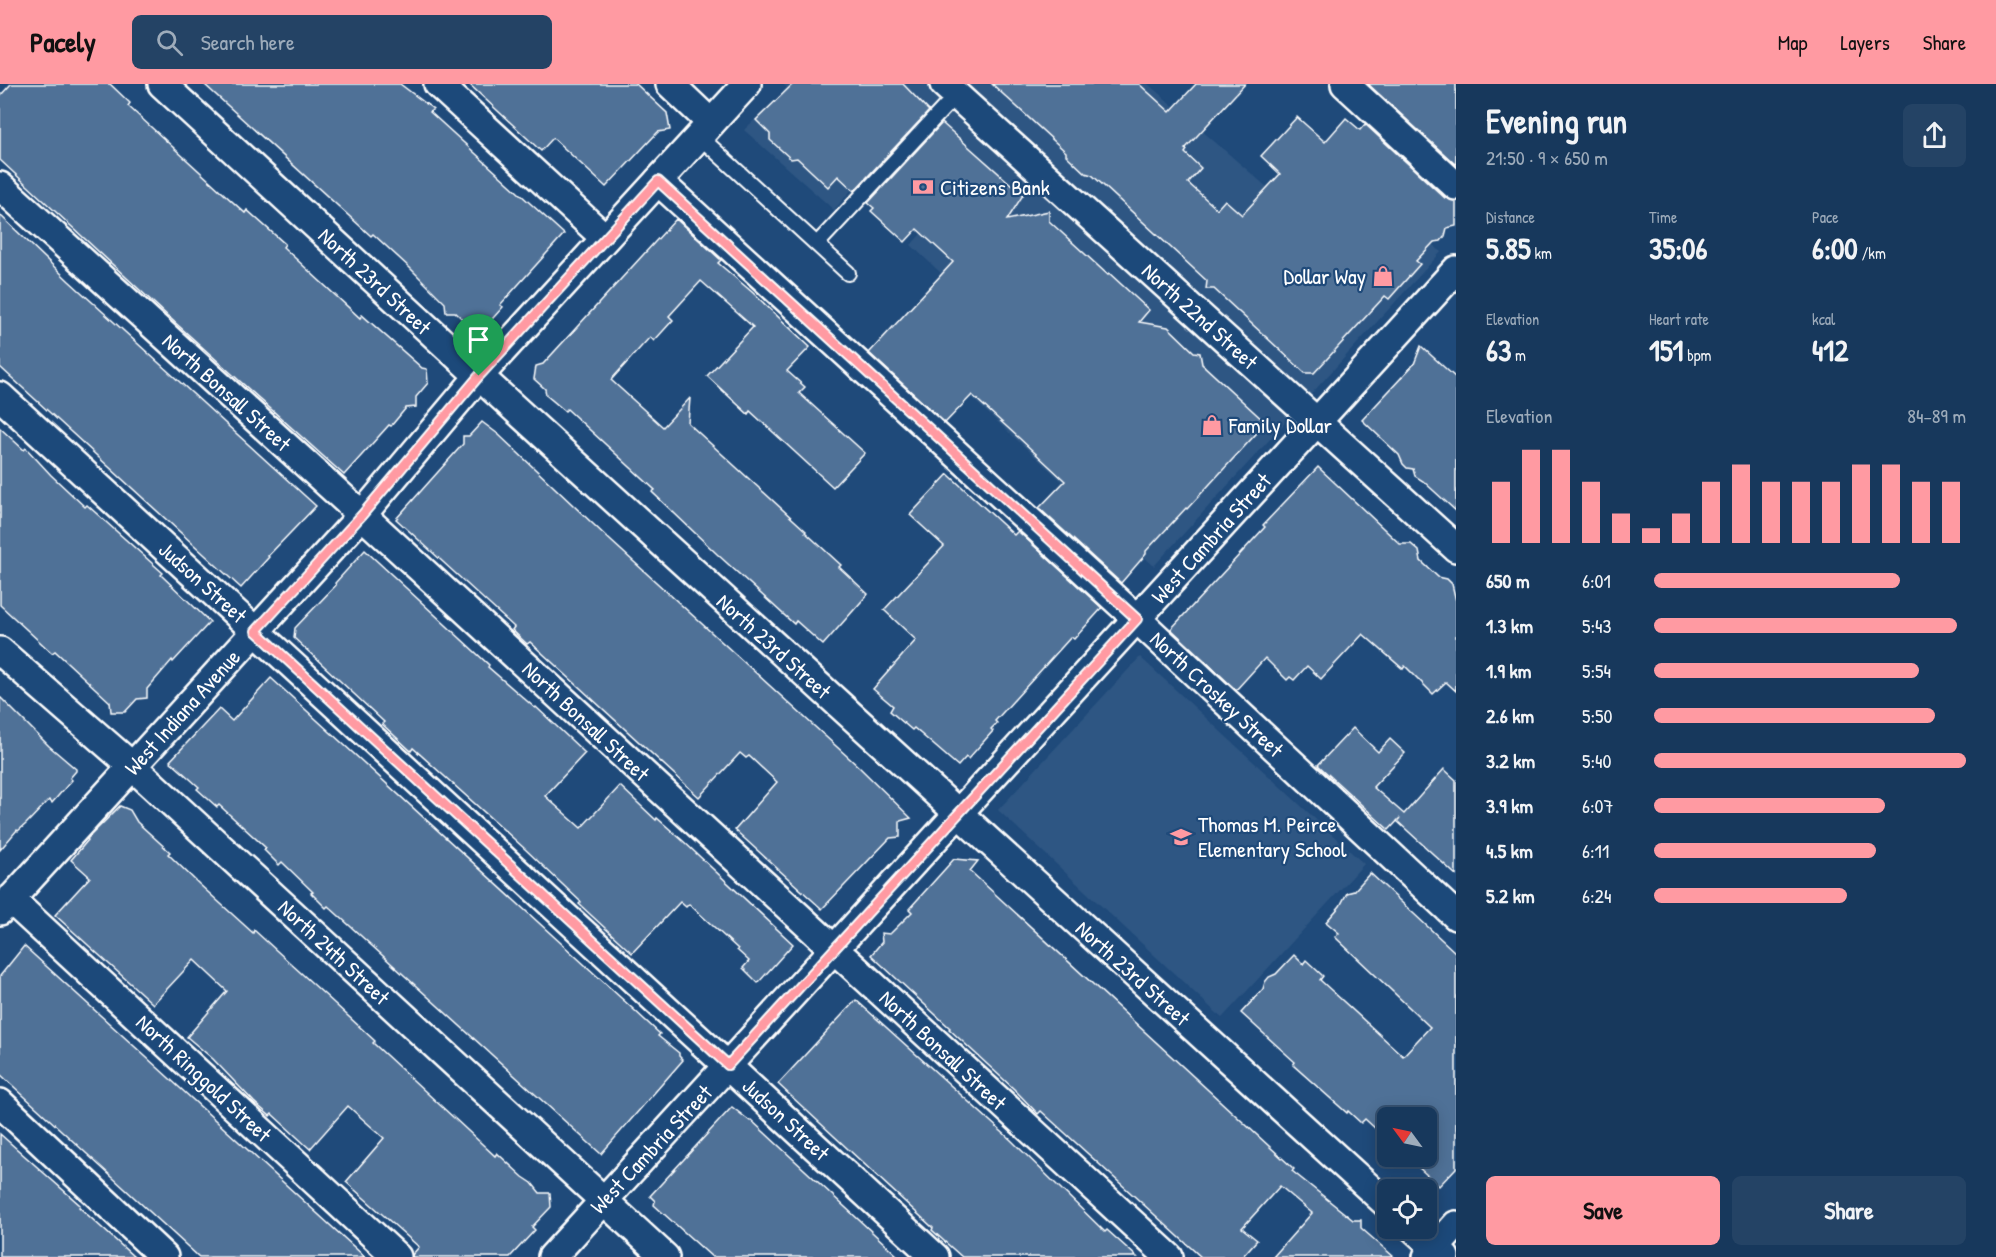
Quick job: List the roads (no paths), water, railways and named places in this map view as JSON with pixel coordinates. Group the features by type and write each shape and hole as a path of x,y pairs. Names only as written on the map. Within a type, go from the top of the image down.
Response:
{"street":[{"name":"North 23rd Street","path":"162,84 1377,1195"},
{"path":"438,84 606,238"},
{"path":"670,84 705,130"},
{"name":"West Indiana Avenue","path":"5,905 362,515 479,376 747,84"},
{"path":"1345,84 1456,186"},
{"name":"North 22nd Street","path":"950,89 1456,548"},
{"name":"North Croskey Street","path":"658,181 1137,619 1456,916"},
{"name":"North Bonsall Street","path":"0,186 362,515 1169,1257"},
{"name":"West Cambria Street","path":"552,1257 1456,270"},
{"name":"Judson Street","path":"0,396 935,1257"},
{"name":"North 24th Street","path":"0,651 132,766 665,1257"},
{"name":"North Ringgold Street","path":"5,905 397,1257"},
{"path":"0,1103 164,1257"},
{"path":"1422,1239 1435,1254 1456,1225"}],"lane":[{"path":"817,244 950,89"},
{"path":"705,130 848,273"}],"place":[{"name":"Citizens Bank","path":"923,187"},
{"name":"Dollar Way","path":"1383,276"},
{"name":"Family Dollar","path":"1212,425"},
{"name":"Thomas M. Peirce Elementary School","path":"1181,837"}]}
